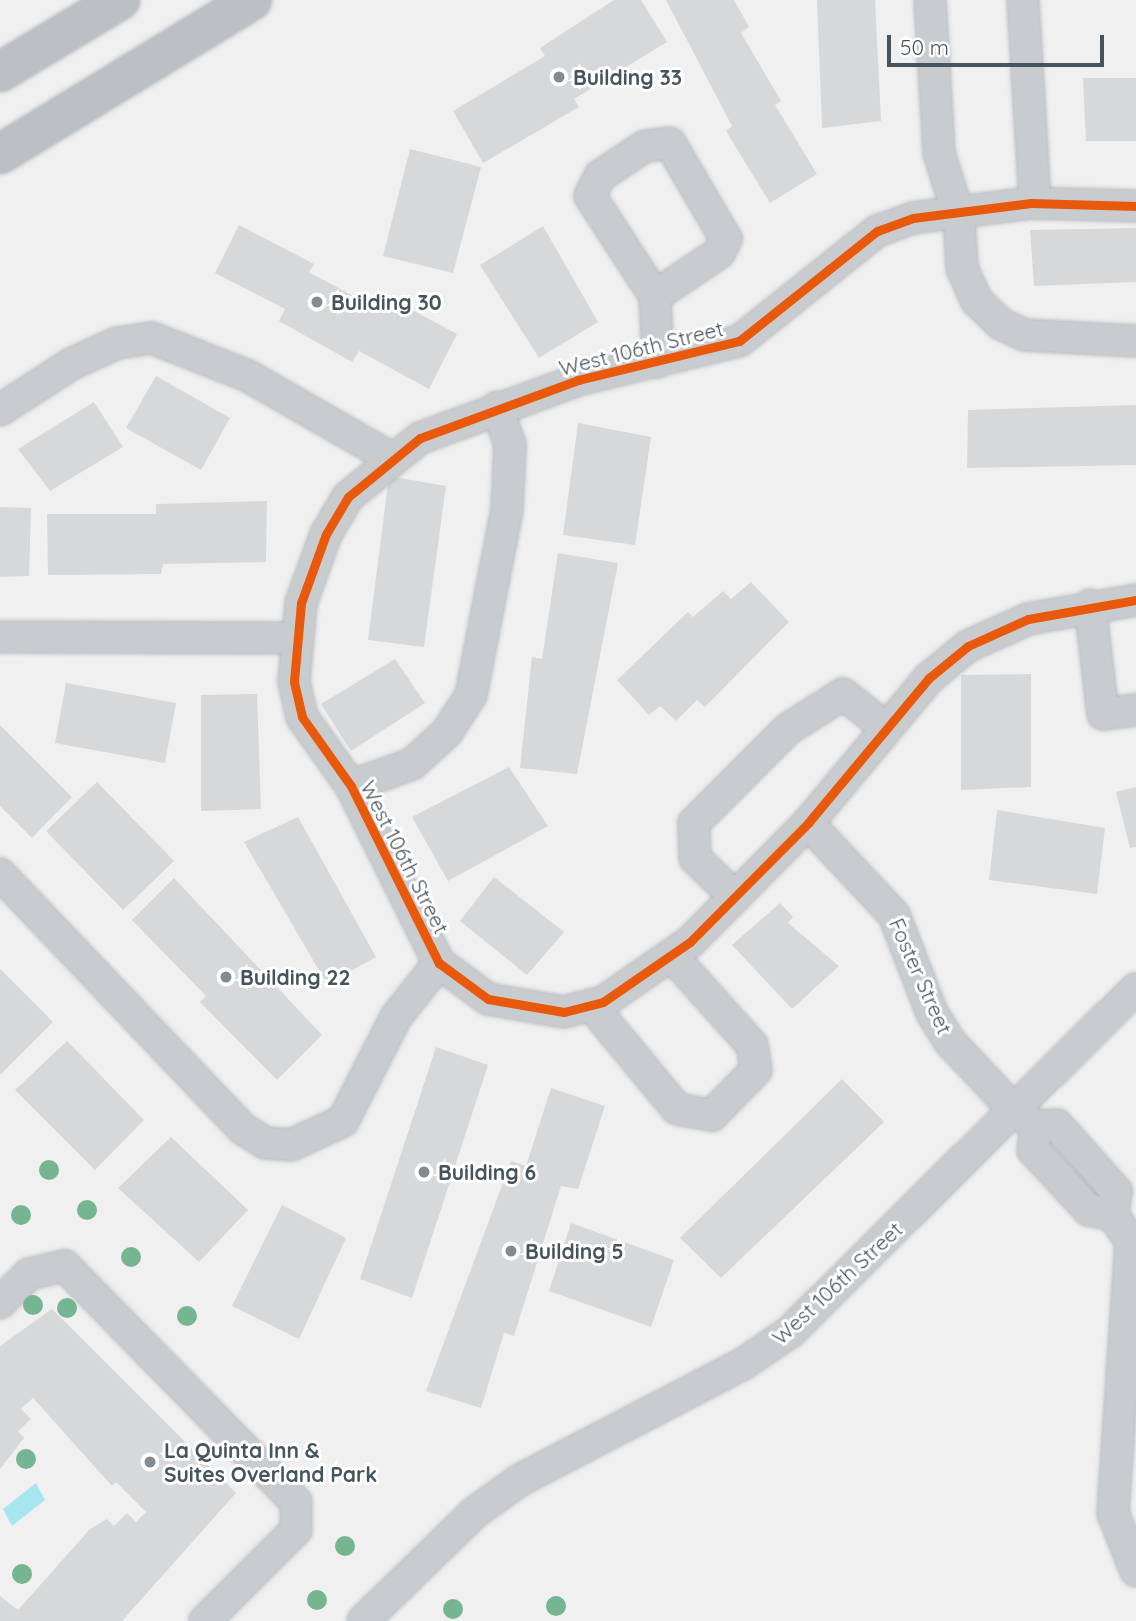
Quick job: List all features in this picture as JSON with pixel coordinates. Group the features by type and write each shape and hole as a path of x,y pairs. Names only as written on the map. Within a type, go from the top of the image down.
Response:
{"highway":[{"path":"2,70 120,0"},
{"path":"0,154 252,0"}],"street":[{"path":"930,0 939,153 959,216 962,268 977,301 1001,324 1026,335 1136,341"},
{"path":"1023,0 1035,204"},
{"path":"654,296 719,253 726,239 670,143 645,146 600,176 590,196 654,296 658,362"},
{"name":"West 106th Street","path":"1136,205 1035,204 959,216 913,218 877,230 739,341 460,418 391,458 348,497 326,534 294,638 302,717 351,786 439,963 488,999 564,1012 591,1005 671,956 735,897 808,823 885,727 929,678 968,646 1028,619 1090,605 1136,600"},
{"path":"0,410 71,364 117,342 152,338 248,376 391,458"},
{"name":"West 106th Street","path":"351,786 412,764 447,732 471,695 507,510 510,445 497,407"},
{"path":"1090,605 1103,713 1136,710"},
{"path":"0,637 294,638"},
{"path":"735,897 695,858 694,823 788,729 843,694 885,727"},
{"name":"Foster Street","path":"808,823 894,915 932,1013 1025,1118"},
{"name":"West 106th Street","path":"0,874 243,1129 265,1143 291,1145 343,1121 396,1017 439,963"},
{"path":"591,1005 677,1110 712,1115 756,1070 752,1045 671,956"},
{"name":"West 106th Street","path":"363,1621 474,1513 520,1480 743,1364 790,1332 1025,1118 1136,989"},
{"path":"1025,1118 1033,1150 1089,1210 1112,1215 1134,1240 1113,1513 1136,1571"},
{"path":"0,1303 29,1274 65,1266 296,1502 296,1530 205,1621"}],"water":[{"path":"36,1483 45,1500 12,1526 3,1509"}],"building":[{"name":"Building 33","path":"614,0 641,0 667,42 574,99 579,107 483,163 453,111 545,56 540,48"},
{"path":"666,0 734,0 749,27 741,33 781,101 775,105 817,174 770,203 726,131 732,126"},
{"path":"817,0 875,0 881,121 822,128"},
{"path":"1083,78 1136,78 1136,141 1086,141"},
{"path":"410,149 481,167 453,273 383,256"},
{"name":"Building 30","path":"239,225 314,264 309,272 375,308 384,295 457,334 429,389 359,351 352,362 279,321 285,309 215,273"},
{"path":"543,226 598,322 539,358 480,265"},
{"path":"1136,228 1136,282 1034,286 1030,230"},
{"path":"156,376 230,418 201,470 126,428"},
{"path":"94,402 123,447 50,491 18,449"},
{"path":"1136,405 1136,465 967,468 968,410"},
{"path":"578,423 651,437 635,545 563,535"},
{"path":"389,476 446,486 424,647 368,640"},
{"path":"267,501 266,562 163,564 161,574 48,575 47,514 156,514 156,504"},
{"path":"0,507 31,508 29,576 0,577"},
{"path":"558,553 618,563 577,774 520,768 532,657 542,659"},
{"path":"751,582 789,622 705,707 697,700 676,721 660,706 649,715 617,680 688,612 693,617 723,591 731,599"},
{"path":"395,659 425,703 351,751 321,704"},
{"path":"1031,674 1031,787 961,790 961,675"},
{"path":"66,683 176,703 165,763 55,743"},
{"path":"257,694 261,809 201,811 201,695"},
{"path":"0,725 72,797 32,838 0,806"},
{"path":"509,767 548,826 448,881 412,817"},
{"path":"97,782 174,861 123,910 46,831"},
{"path":"1136,787 1136,847 1130,848 1116,792"},
{"path":"997,810 1105,828 1097,894 989,880"},
{"path":"298,817 376,957 327,984 244,842"},
{"path":"494,877 564,932 527,975 460,921"},
{"name":"Building 22","path":"174,878 322,1035 277,1080 200,1002 206,996 132,920"},
{"path":"780,903 793,917 788,923 839,966 792,1009 732,945"},
{"path":"0,969 53,1022 1,1074 0,1073"},
{"path":"67,1041 144,1120 95,1170 15,1090"},
{"name":"Building 6","path":"436,1047 488,1065 412,1298 360,1279"},
{"path":"842,1079 884,1122 721,1278 680,1238"},
{"name":"Building 5","path":"551,1088 605,1106 578,1189 561,1186 514,1336 504,1333 481,1408 426,1391 511,1161 526,1166"},
{"path":"171,1137 248,1210 199,1262 118,1188"},
{"path":"282,1205 346,1238 299,1339 232,1306"},
{"path":"571,1223 674,1260 651,1327 549,1291"},
{"name":"La Quinta Inn & Suites Overland Park","path":"52,1309 236,1493 122,1621 0,1621 0,1596 18,1610 90,1529 107,1519 114,1526 127,1513 136,1522 146,1512 116,1482 112,1486 33,1398 21,1409 31,1419 18,1431 24,1438 0,1469 0,1346"}],"cycle path":[{"path":"1136,206 1031,203 913,218 877,231 739,341 578,380 420,438 348,497 326,534 301,603 294,682 302,717 351,786 439,963 488,999 564,1012 603,1002 690,942 808,823 929,678 968,646 1028,619 1136,600"}],"place":[{"name":"Building 33","path":"559,77"},
{"name":"Building 30","path":"317,302"},
{"name":"Building 22","path":"226,977"},
{"name":"Building 6","path":"424,1172"},
{"name":"Building 5","path":"511,1251"},
{"name":"La Quinta Inn & Suites Overland Park","path":"150,1462"}]}
